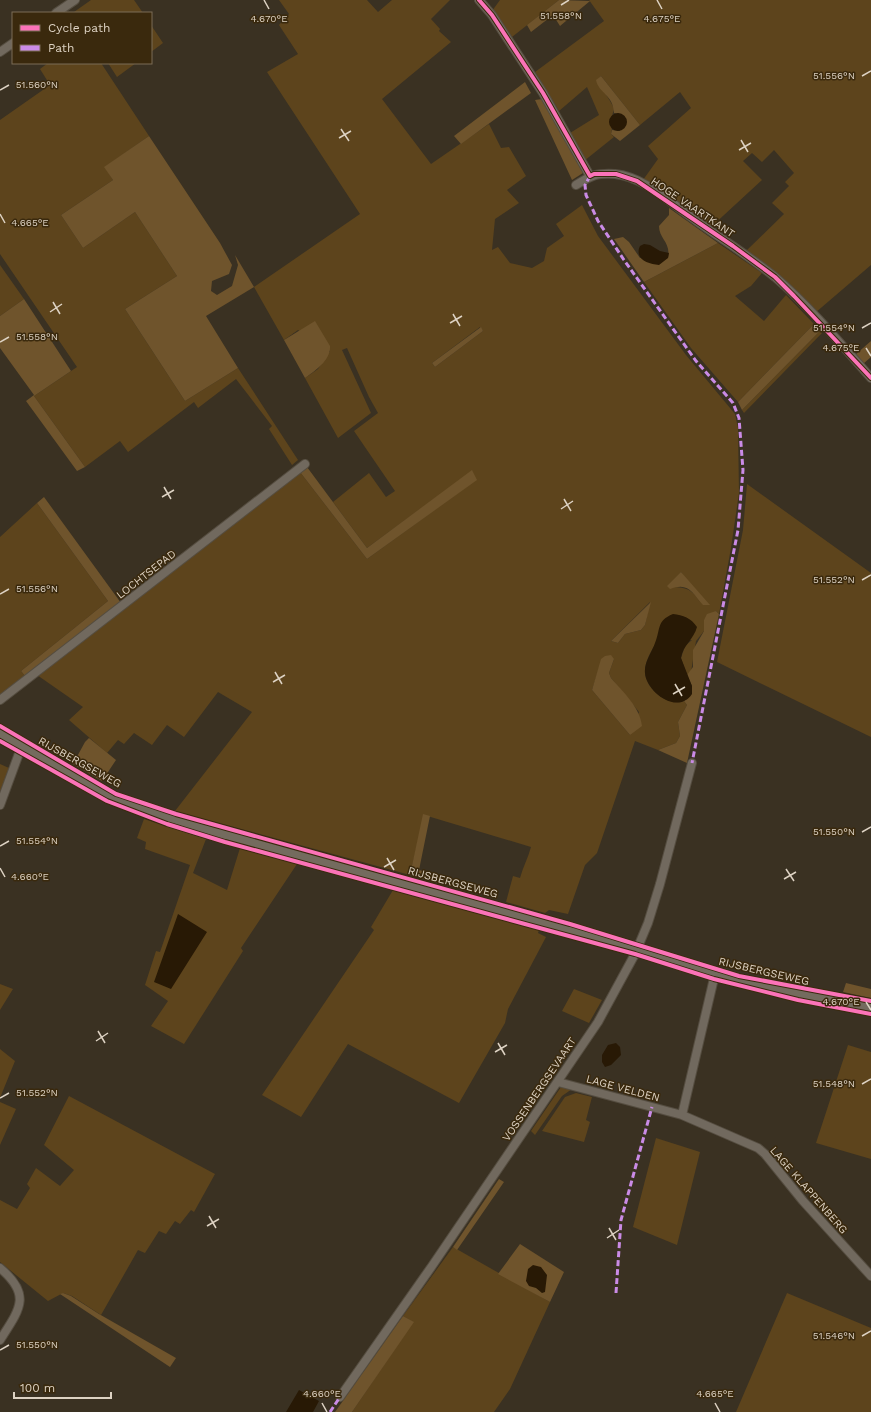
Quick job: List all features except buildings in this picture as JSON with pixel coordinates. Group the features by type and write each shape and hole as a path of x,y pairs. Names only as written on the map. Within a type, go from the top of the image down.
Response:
{"main road":[{"name":"RIJSBERGSEWEG","path":"0,735 21,748 112,797 174,821 557,926 715,974 759,985 871,1008"}],"street":[{"path":"57,12 75,0"},
{"path":"479,0 492,15 543,93 590,176"},
{"path":"0,52 12,44"},
{"name":"HOGE VAARTKANT","path":"576,185 594,174 616,174 637,181 733,246 775,277 871,378"},
{"name":"LOCHTSEPAD","path":"0,700 305,464"},
{"path":"0,805 21,748"},
{"name":"VOSSENBERGSEVAART","path":"340,1397 598,1022 636,950 648,923 660,884 692,763"},
{"path":"682,1115 715,974"},
{"name":"LAGE VELDEN","path":"558,1082 682,1115"},
{"name":"LAGE KLAPPENBERG","path":"682,1115 762,1151 803,1202 871,1276"},
{"path":"0,1268 11,1277 19,1287 21,1298 12,1321 0,1340"}],"shaded area":[{"path":"91,0 134,0 142,12 74,12"},
{"path":"279,0 367,0 378,12 392,0 450,0 431,19 440,29 439,31 451,42 382,99 431,164 489,124 501,148 509,147 526,176 507,190 519,203 495,219 492,250 498,247 510,263 532,268 544,261 547,248 564,236 556,224 582,205 598,236 686,355 735,414 738,428 739,493 719,614 716,611 704,620 704,631 696,641 691,672 687,675 681,658 685,646 692,640 656,643 650,653 645,669 646,679 649,685 659,695 671,701 684,701 687,705 678,722 680,736 676,743 658,750 635,741 597,853 585,865 568,914 549,910 545,913 506,902 513,876 520,878 531,847 424,815 410,875 175,811 252,712 218,692 184,737 167,725 152,745 134,733 124,744 118,740 107,753 69,720 83,707 37,675 300,472 367,559 476,480 472,471 367,548 333,502 369,473 386,497 395,491 354,431 378,413 369,397 347,348 342,350 371,413 338,438 305,378 318,369 330,351 298,330 284,340 254,287 360,214 267,72 298,54 279,25 289,14","holes":["480,327 483,331 435,367 432,363","681,572 700,602 690,591 684,588 675,587","650,602 645,625 641,630 625,634 618,643 611,641","614,659 609,673 611,678 639,712 630,735 592,690 599,668"]},
{"path":"500,0 559,0 512,37 492,11"},
{"path":"559,0 590,1 560,26 553,15 531,32 527,25"},
{"path":"589,0 871,0 871,265 815,313 746,251 784,214 772,203 789,186 785,182 794,173 774,150 762,162 752,153 743,161 762,180 711,227 643,180 658,159 648,146 691,108 680,92 640,125 601,76 597,80 614,109 610,123 612,129 611,134 614,137 584,161 570,133 599,115 587,87 559,111 535,72 604,21"},
{"path":"152,26 163,43 152,51"},
{"path":"47,64 102,64 149,136 105,167 113,180 61,215 83,248 135,212 177,276 125,309 185,401 238,368 298,460 292,465 269,429 272,426 236,379 198,408 194,402 128,452 120,441 85,467 34,396 77,367 0,254 0,120 50,85 40,69"},
{"path":"109,64 135,64 117,77"},
{"path":"601,76 640,125 620,141 611,134 612,130 620,131 621,114 614,113 609,98 598,85 596,80"},
{"path":"525,82 531,93 461,144 454,136"},
{"path":"542,99 583,173 572,180 535,100"},
{"path":"618,113 624,116 627,122 624,128 618,131 612,128 609,122 612,116"},
{"path":"149,136 220,243 232,265 229,274 212,281 211,291 217,295 232,286 238,265 235,255 254,287 206,316 238,368 185,401 125,309 177,276 135,212 83,248 61,215 113,180 104,167"},
{"path":"669,208 718,243 644,282 614,239 623,237 629,242 640,258 668,258 668,248 659,226 669,215"},
{"path":"718,243 762,273 751,286 735,296 764,321 786,295 814,324 738,402 691,348 644,282"},
{"path":"644,244 669,253 668,258 659,265 643,260 640,257 639,251 640,246"},
{"path":"0,265 24,299 0,316"},
{"path":"24,299 71,371 34,396 85,467 77,471 26,401 34,395 0,348 0,316"},
{"path":"315,321 330,346 330,351 322,365 305,378 284,340"},
{"path":"814,324 820,331 742,410 738,402"},
{"path":"481,327 483,331 435,367 432,363"},
{"path":"820,331 822,333 744,413 742,410"},
{"path":"871,341 871,357 863,364 855,355"},
{"path":"307,467 367,548 472,470 477,480 367,559 300,472"},
{"path":"747,484 871,573 871,737 717,662 743,530"},
{"path":"44,497 121,603 25,676 21,671 108,601 37,503"},
{"path":"37,503 108,601 21,671 25,676 0,696 0,537"},
{"path":"681,572 710,605 703,605 690,590 686,588 676,587 670,589 667,586"},
{"path":"651,602 645,625 641,630 625,634 618,643 611,641"},
{"path":"716,611 719,614 687,763 658,750 676,743 680,736 678,722 687,705 684,701 689,697 692,686 687,675 693,667 693,650 704,631 704,620 707,614"},
{"path":"673,614 680,615 692,621 697,627 694,635 684,649 681,658 692,686 692,694 686,700 678,703 671,702 656,693 647,680 645,673 647,661 657,638 661,623"},
{"path":"611,655 614,659 609,673 611,678 630,700 641,719 642,726 630,735 592,690 601,659 605,656"},
{"path":"89,738 116,760 102,781 73,764 85,742"},
{"path":"0,764 9,768 0,792"},
{"path":"423,814 430,816 419,870 445,877 443,884 410,875"},
{"path":"144,819 206,839 193,873 227,890 240,848 297,864 241,948 243,951 184,1044 151,1026 168,1001 145,985 156,951 160,952 190,865 145,849 146,842 137,838"},
{"path":"393,890 539,930 538,933 546,937 508,1009 505,1023 459,1103 348,1044 301,1117 262,1095 374,930 371,927"},
{"path":"178,914 207,932 171,989 154,982"},
{"path":"846,983 871,989 871,998 843,992"},
{"path":"0,984 13,989 0,1010"},
{"path":"574,989 602,1000 589,1023 562,1011"},
{"path":"616,1043 620,1047 621,1055 611,1065 605,1067 602,1062 602,1055 608,1045"},
{"path":"848,1045 871,1052 871,1159 816,1143"},
{"path":"0,1049 15,1061 0,1098"},
{"path":"561,1087 572,1089 562,1096 535,1135 531,1131"},
{"path":"576,1093 592,1097 586,1120 590,1122 584,1142 542,1131 565,1097"},
{"path":"69,1096 215,1174 194,1212 191,1210 180,1224 175,1221 166,1234 159,1231 145,1253 138,1250 101,1315 72,1296 63,1293 48,1301 0,1262 0,1200 17,1209 30,1188 27,1184 36,1168 60,1186 74,1170 44,1145"},
{"path":"0,1102 16,1109 0,1145"},
{"path":"656,1138 700,1152 677,1245 633,1227"},
{"path":"499,1179 504,1182 457,1250 453,1247"},
{"path":"520,1244 564,1272 550,1302 498,1274"},
{"path":"453,1247 550,1302 510,1389 494,1412 352,1412 413,1322 403,1316"},
{"path":"533,1265 541,1267 547,1275 545,1292 542,1293 536,1288 529,1286 526,1281 528,1269"},
{"path":"63,1293 71,1296 99,1314 176,1358 170,1367 60,1294"},
{"path":"787,1293 871,1328 871,1412 736,1412"},
{"path":"403,1316 414,1322 352,1412 335,1412"},
{"path":"299,1390 319,1401 313,1412 286,1412"}],"marked path":[{"path":"590,176 585,185 586,195 598,221 696,361 733,403 739,418 743,470 738,530 692,763"},
{"path":"616,1293 621,1220 652,1107"},
{"path":"330,1412 340,1397"}],"cycle path":[{"path":"479,0 492,15 543,93 590,176 594,174 616,174 637,181 733,246 775,277 871,378"},
{"path":"0,726 116,794 176,814 570,924 739,976 871,1001"},
{"path":"0,741 107,801 167,824 225,842 635,954 714,979 798,1000 871,1014"}]}
